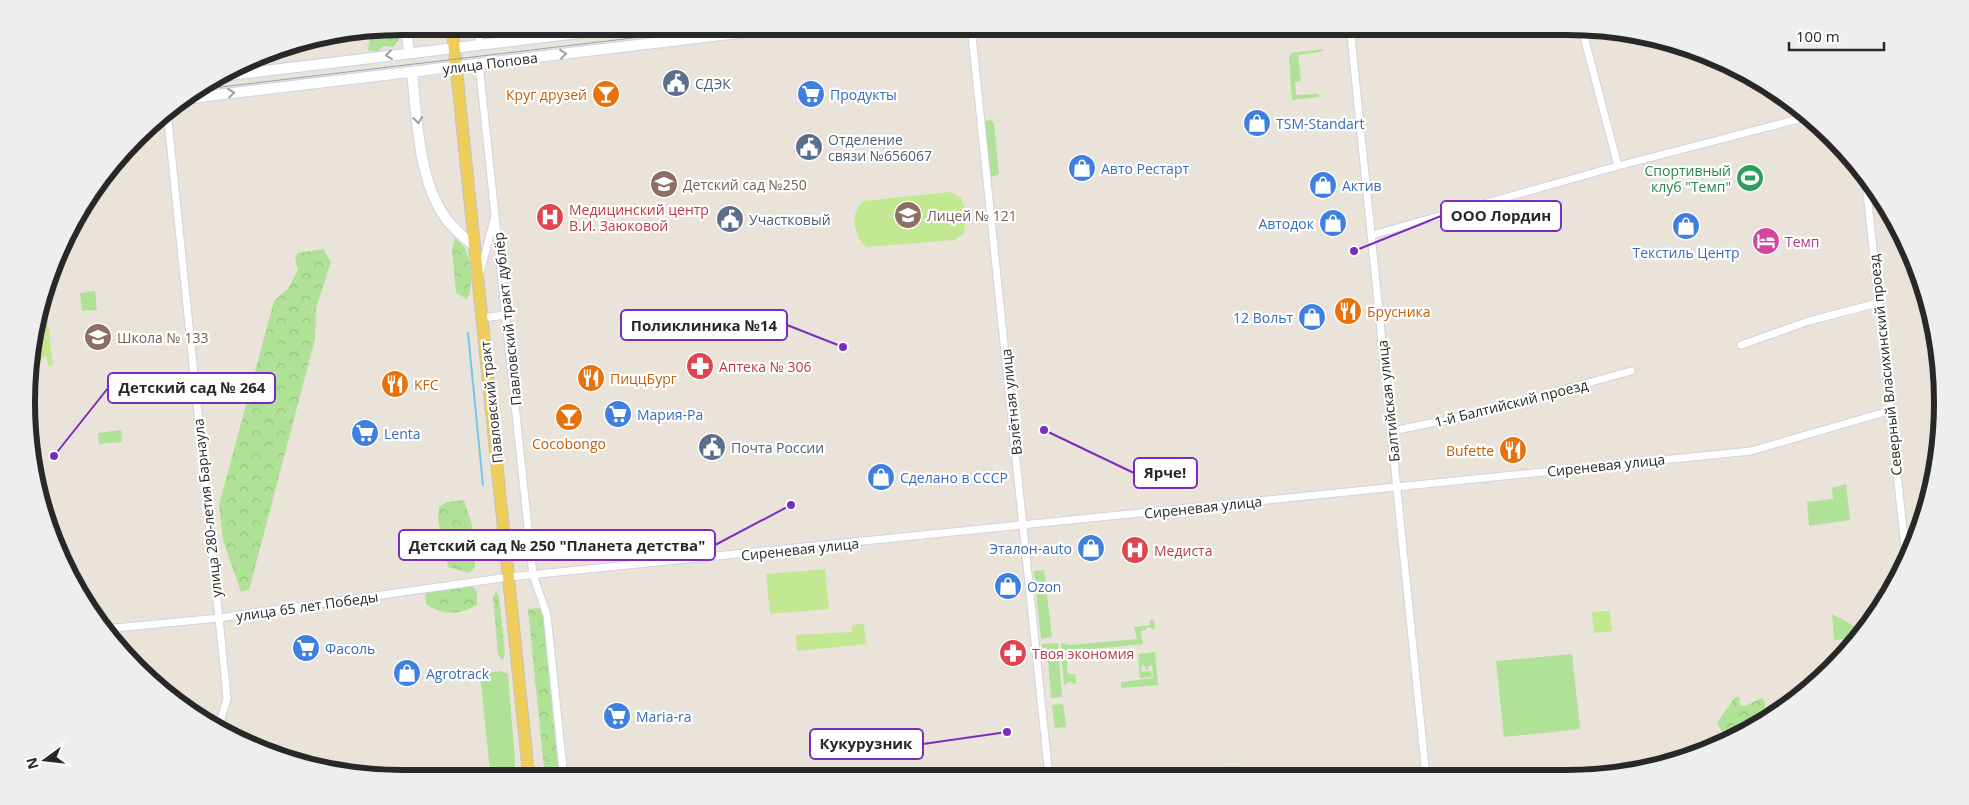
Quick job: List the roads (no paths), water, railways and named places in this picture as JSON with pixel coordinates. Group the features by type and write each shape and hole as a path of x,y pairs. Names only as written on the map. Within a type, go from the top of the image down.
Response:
{"main road":[{"path":"407,35 410,53"},
{"name":"Павловский тракт","path":"453,35 528,770"},
{"name":"улица Попова","path":"238,74 562,35"},
{"path":"673,35 674,41"},
{"name":"улица Попова","path":"198,97 723,35"},
{"path":"254,72 256,90"},
{"path":"412,72 420,144 437,205 446,219 475,247"}],"street":[{"path":"479,35 480,45"},
{"name":"Взлётная улица","path":"972,35 1048,770"},
{"name":"Балтийская улица","path":"1351,35 1425,770"},
{"path":"1584,36 1618,166"},
{"name":"Павловский тракт дублёр","path":"480,64 533,575 547,615 563,770"},
{"path":"1372,235 1618,166 1800,119"},
{"name":"улица 280-летия Барнаула","path":"168,120 226,699 220,721"},
{"name":"Северный Власихинский проезд","path":"1867,191 1878,303 1892,410 1905,545"},
{"path":"478,280 496,211"},
{"path":"1741,345 1809,320 1878,303"},
{"path":"482,318 506,315"},
{"name":"1-й Балтийский проезд","path":"1392,431 1476,414 1631,371"},
{"name":"Сиреневая улица","path":"509,577 1024,526 1751,450 1892,410"},
{"name":"улица 65 лет Победы","path":"113,628 219,618 509,577"}],"waterway":[{"path":"468,333 483,485"}],"tram line":[{"path":"212,88 657,35"}],"place":[{"name":"СДЭК","path":"676,83"},
{"name":"Круг друзей","path":"606,94"},
{"name":"Продукты","path":"811,94"},
{"name":"TSM-Standart","path":"1257,123"},
{"name":"Отделение связи №656067","path":"809,147"},
{"name":"Авто Рестарт","path":"1082,168"},
{"name":"Спортивный клуб \"Темп\"","path":"1750,178"},
{"name":"Детский сад №250","path":"664,184"},
{"name":"Актив","path":"1323,185"},
{"name":"Лицей № 121","path":"908,215"},
{"name":"Медицинский центр В.И. Заюковой","path":"550,217"},
{"name":"Участковый","path":"730,219"},
{"name":"Автодок","path":"1333,223"},
{"name":"Текстиль Центр","path":"1686,226"},
{"name":"Темп","path":"1766,241"},
{"name":"ООО Лордин","path":"1354,251"},
{"name":"Брусника","path":"1348,311"},
{"name":"12 Вольт","path":"1312,317"},
{"name":"Школа № 133","path":"98,337"},
{"name":"Поликлиника №14","path":"843,347"},
{"name":"Аптека № 306","path":"700,366"},
{"name":"ПиццБург","path":"591,378"},
{"name":"KFC","path":"395,384"},
{"name":"Мария-Ра","path":"618,414"},
{"name":"Cocobongo","path":"569,417"},
{"name":"Ярче!","path":"1044,430"},
{"name":"Lenta","path":"365,433"},
{"name":"Почта России","path":"712,447"},
{"name":"Bufette","path":"1513,450"},
{"name":"Детский сад № 264","path":"54,456"},
{"name":"Сделано в СССР","path":"881,477"},
{"name":"Детский сад № 250 \"Планета детства\"","path":"791,505"},
{"name":"Эталон-auto","path":"1091,548"},
{"name":"Медиста","path":"1135,550"},
{"name":"Ozon","path":"1008,586"},
{"name":"Фасоль","path":"306,648"},
{"name":"Твоя экономия","path":"1013,653"},
{"name":"Agrotrack","path":"407,673"},
{"name":"Maria-ra","path":"617,716"},
{"name":"Кукурузник","path":"1007,732"}]}
